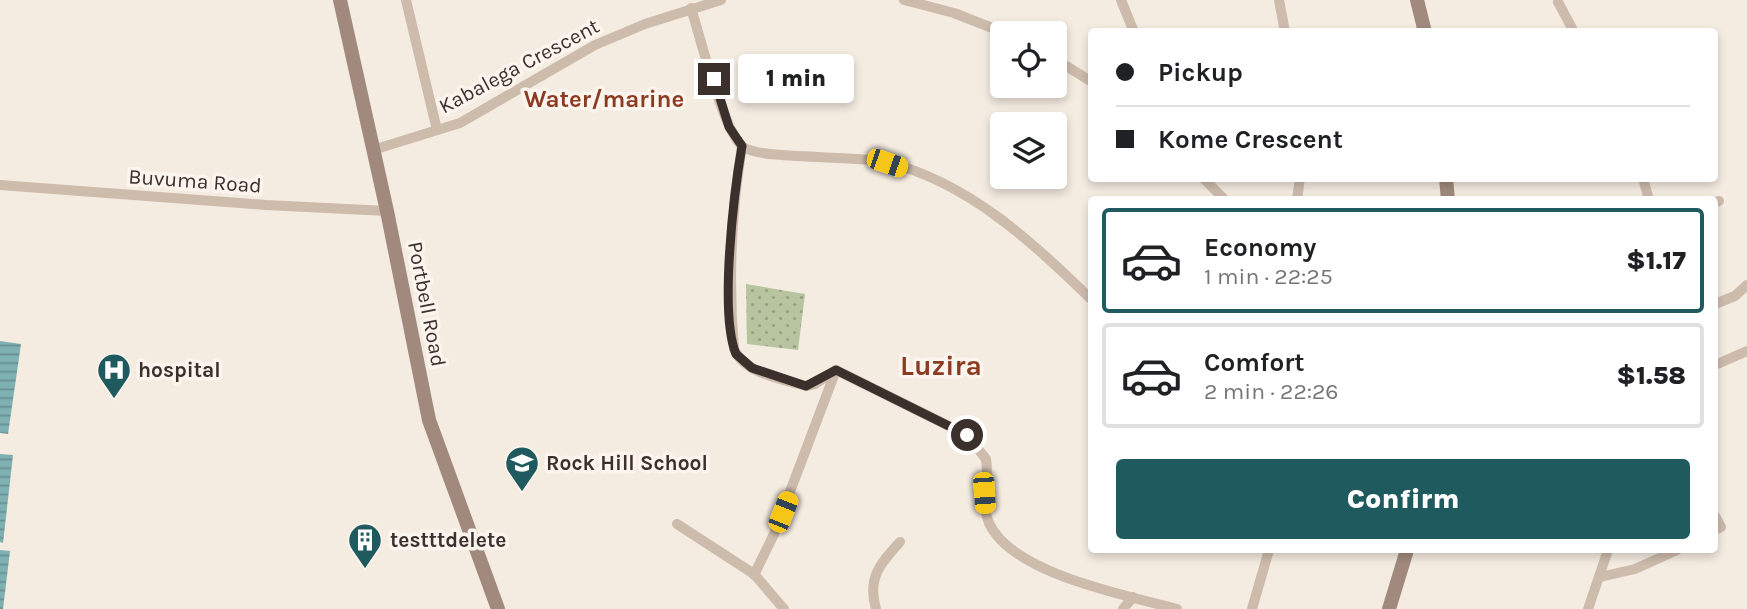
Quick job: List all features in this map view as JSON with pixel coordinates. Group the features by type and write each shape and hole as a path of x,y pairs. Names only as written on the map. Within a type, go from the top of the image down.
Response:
{"main road":[{"name":"Portbell Road","path":"340,0 387,211 429,420 498,609"},
{"path":"1417,0 1424,28"},
{"path":"1389,609 1406,553"}],"street":[{"path":"405,0 437,130"},
{"name":"Kabalega Crescent","path":"373,150 460,123 595,45 691,8 721,0"},
{"path":"904,0 954,13 990,27"},
{"path":"1121,0 1132,28"},
{"path":"1279,0 1284,28"},
{"path":"1558,2 1572,28"},
{"path":"691,8 729,127 742,146 762,153 863,158 931,178 1021,233 1088,296"},
{"path":"1067,67 1088,80"},
{"path":"742,146 733,202 730,272 736,354 752,368 806,386 836,370"},
{"path":"1207,182 1221,196"},
{"name":"Buvuma Road","path":"0,185 266,205 387,211"},
{"path":"1718,303 1733,298 1747,285"},
{"path":"1718,364 1747,352"},
{"path":"836,370 972,440 987,464 984,493 989,522 1009,549 1030,563 1177,609"},
{"path":"754,575 783,512 836,370"},
{"path":"677,524 754,575 784,609"},
{"path":"876,609 873,593 874,573 900,542"},
{"path":"1252,609 1268,553"},
{"path":"1588,609 1607,553"},
{"path":"1600,577 1635,569 1670,553"},
{"path":"1123,609 1133,597"}],"green space":[{"path":"746,284 805,294 798,350 747,344"}],"water":[{"path":"0,341 21,344 8,434 0,433"},
{"path":"0,454 13,455 3,543 0,542"},
{"path":"0,550 10,551 3,609 0,609"}],"place":[{"name":"hospital","path":"114,400"},
{"name":"Rock Hill School","path":"522,493"},
{"name":"testttdelete","path":"365,570"}],"district":[{"name":"Water/marine","path":"604,99"},
{"name":"Luzira","path":"941,365"}],"route":[{"path":"714,79 729,127 742,146 733,202 730,272 736,354 752,368 806,386 812,386 836,370 967,435"}]}
